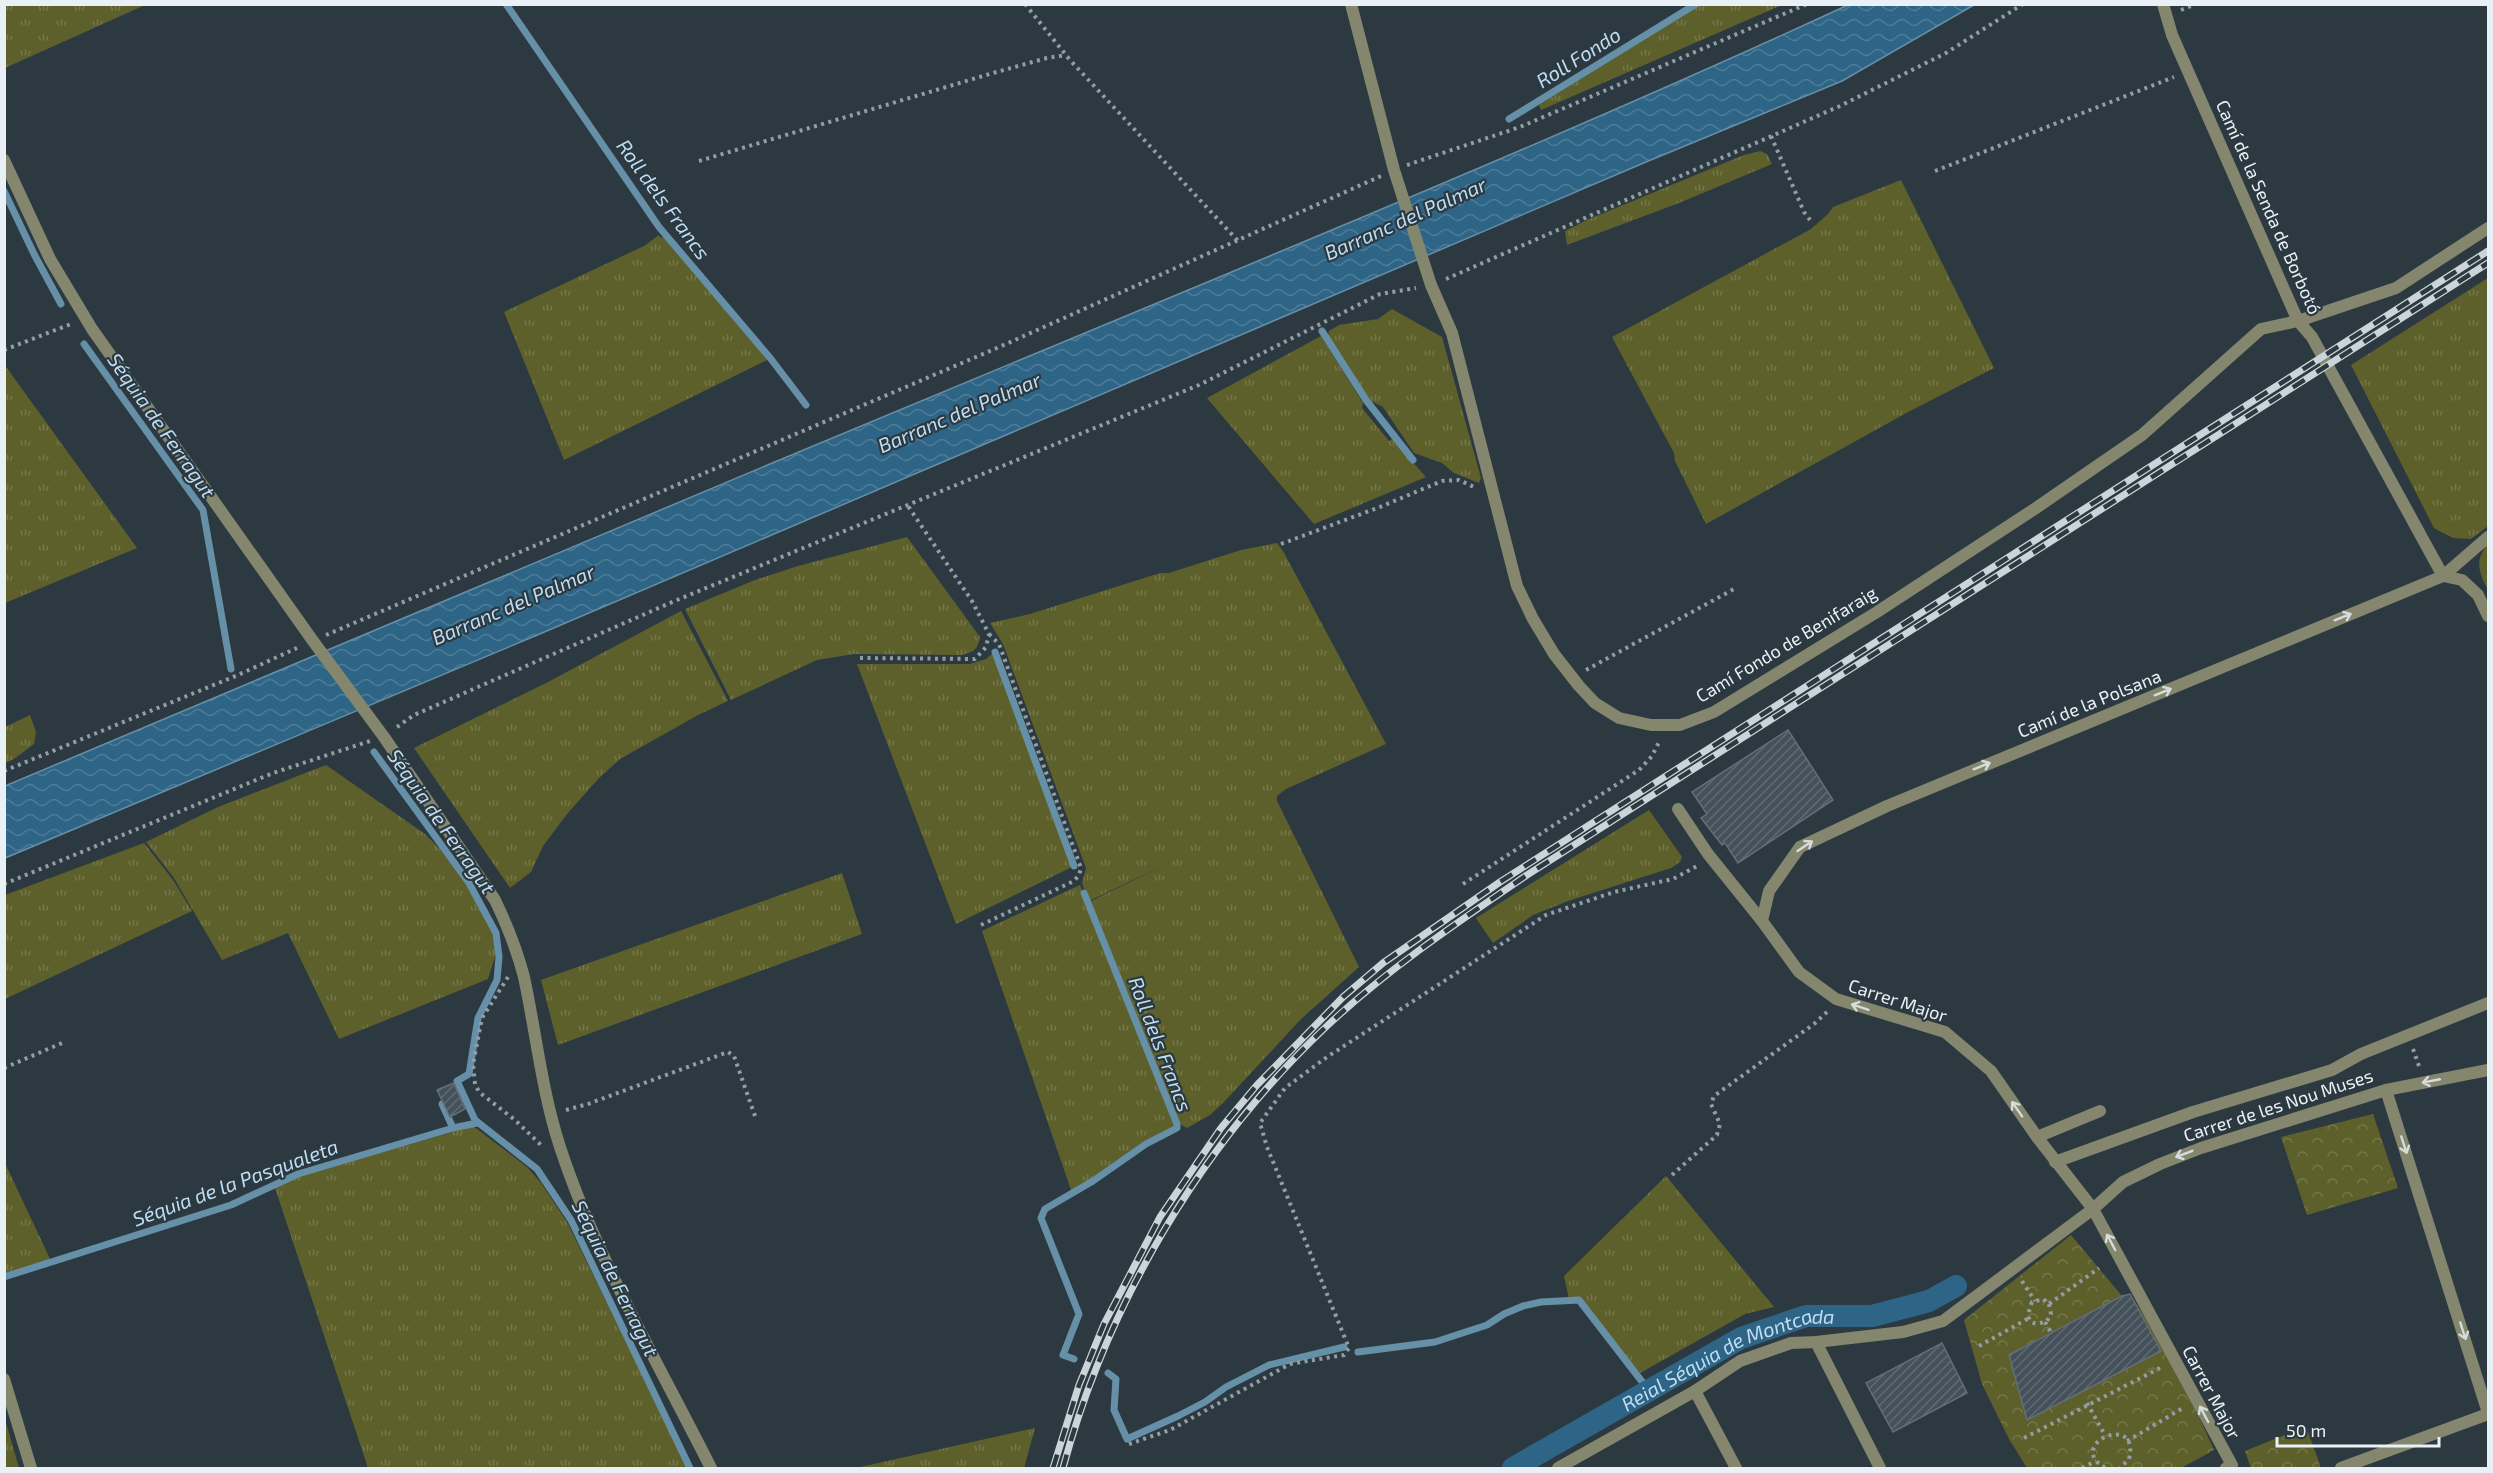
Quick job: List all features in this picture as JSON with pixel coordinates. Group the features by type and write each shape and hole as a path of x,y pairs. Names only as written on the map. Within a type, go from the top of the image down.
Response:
{"street":[{"name":"Camí Fondo de Benifaraig","path":"1351,4 1394,170 1431,285 1452,333 1517,586 1538,627 1572,678 1595,703 1619,718 1651,725 1680,725 1714,712 1877,612 2036,508 2142,435 2261,329 2298,321 2396,288 2488,228"},
{"name":"Camí de la Senda de Borbotó","path":"2163,4 2172,35 2298,321 2312,337 2443,576"},
{"path":"4,160 50,259 83,315 313,641 384,737 495,900 520,963 551,1113 566,1166 606,1260 711,1468"},
{"name":"Camí de la Polsana","path":"1762,921 1768,891 1800,847 1887,806 2443,576 2488,537"},
{"path":"2443,576 2462,580 2478,595 2488,616"},
{"name":"Carrer Major","path":"1678,808 1708,854 1762,921 1799,972 1836,999 1945,1032 1991,1071 2055,1162 2093,1209 2229,1467"},
{"path":"2055,1162 2193,1112 2332,1070 2361,1054 2488,1003"},
{"name":"Carrer de les Nou Muses","path":"1816,1342 1904,1332 1943,1321 2093,1209 2124,1182 2160,1164 2264,1127 2386,1090 2488,1070"},
{"path":"2340,1468 2488,1413 2386,1090"},
{"path":"2037,1137 2100,1111"},
{"path":"1558,1468 1695,1391 1740,1361 1791,1343 1816,1342 1880,1468"},
{"path":"4,1379 31,1468"},
{"path":"1695,1391 1736,1468"}],"path":[{"path":"1025,4 1066,55 1238,241"},
{"path":"4,771 227,680 997,348 1394,170 1520,127 1808,4"},
{"path":"4,884 273,773 384,737 414,715 688,596 1199,385 1380,294 1431,285 1840,106 1946,53 2023,4"},
{"path":"699,161 993,73 1066,55"},
{"path":"1935,171 2188,71"},
{"path":"1771,136 1804,212 1810,220"},
{"path":"4,350 69,326 83,315"},
{"path":"1281,544 1442,481 1459,480 1494,497"},
{"path":"908,507 972,601 989,634 999,644 1081,868 1074,880 981,925"},
{"path":"1572,678 1734,589"},
{"path":"860,658 975,659 986,647 989,634"},
{"path":"1463,884 1639,770 1652,756 1664,725"},
{"path":"1129,1444 1170,1430 1290,1364 1344,1355 1349,1347 1267,1147 1260,1123 1285,1088 1327,1057 1546,915 1614,892 1673,879 1695,867 1708,854"},
{"path":"520,963 503,984 482,1018 473,1064 475,1084 479,1092 515,1120 566,1166"},
{"path":"1672,1175 1717,1135 1720,1124 1711,1104 1714,1096 1814,1024 1827,1012 1836,999"},
{"path":"2407,1070 2419,1066 2411,1042"},
{"path":"4,1068 62,1043"},
{"path":"551,1113 588,1104 728,1052 734,1056 755,1116"},
{"path":"2049,1304 2099,1268"},
{"path":"2019,1276 2035,1301"},
{"path":"2043,1299 2049,1304 2051,1314 2045,1322 2037,1324 2029,1318 2032,1302 2043,1299"},
{"path":"1979,1346 2029,1318"},
{"path":"2045,1322 2050,1331"},
{"path":"2024,1438 2160,1368"},
{"path":"2127,1441 2193,1402"},
{"path":"2087,1404 2105,1435"},
{"path":"2105,1468 2096,1461 2094,1449 2096,1443 2105,1435 2117,1434 2127,1441 2131,1453 2126,1464 2120,1468"},
{"path":"2082,1468 2096,1461"}],"green space":[{"path":"5,4 145,4 145,5 5,68"},
{"path":"1700,5 1782,5 1541,110 1539,105"},
{"path":"1760,151 1767,154 1772,164 1679,203 1567,245 1565,231 1587,220 1744,155"},
{"path":"1901,180 1994,368 1910,411 1706,524 1675,461 1674,453 1612,337 1811,229 1833,207"},
{"path":"659,235 661,238 665,236 769,359 564,460 504,312 644,246"},
{"path":"2488,278 2488,526 2471,539 2453,538 2434,528 2351,365"},
{"path":"1392,309 1442,337 1481,478 1479,483 1454,473 1442,463 1414,453 1383,407 1369,400 1328,335 1329,331 1339,325 1378,319"},
{"path":"1321,336 1363,403 1362,408 1389,441 1392,439 1426,477 1314,524 1207,398"},
{"path":"4,364 137,548 5,603 4,603"},
{"path":"907,537 980,637 975,649 962,655 854,654 817,660 731,700 685,609 755,580 798,566"},
{"path":"1277,543 1386,744 1286,789 1277,796 1277,801 1359,967 1301,1019 1223,1103 1210,1115 1187,1128 1178,1123 1089,902 1175,860 1089,901 1082,883 1086,868 1003,644 990,623 1030,614 1241,550"},
{"path":"2488,544 2488,590 2482,578 2479,561"},
{"path":"681,611 728,701 698,715 620,759 599,778 567,814 543,846 531,872 510,888 414,748 548,682"},
{"path":"993,653 1072,867 956,924 857,664 970,664 986,659"},
{"path":"30,715 36,732 34,744 5,763 5,727"},
{"path":"326,765 425,834 439,848 468,886 495,938 496,954 488,979 339,1039 288,933 222,960 174,878 146,842 218,807"},
{"path":"1649,810 1682,857 1680,862 1671,868 1568,901 1533,915 1493,943 1476,918"},
{"path":"144,843 173,880 192,911 5,999 5,895"},
{"path":"842,873 862,934 558,1045 541,980"},
{"path":"1080,885 1175,1128 1144,1144 1072,1193 982,931"},
{"path":"2373,1114 2398,1188 2307,1215 2281,1137"},
{"path":"473,1126 527,1167 541,1183 567,1222 688,1468 368,1468 275,1188 300,1176"},
{"path":"4,1161 51,1261 5,1275 4,1275"},
{"path":"1666,1176 1774,1307 1745,1314 1640,1373 1579,1298 1569,1299 1564,1276"},
{"path":"2071,1235 2122,1296 2130,1294 2176,1370 2214,1450 2181,1468 2027,1468 2009,1439 1982,1384 1964,1320"},
{"path":"5,1419 19,1468 5,1468"},
{"path":"2306,1426 2321,1468 2251,1468 2245,1451"},
{"path":"1035,1428 1024,1468 856,1468"}],"water":[{"name":"Barranc del Palmar","path":"1848,5 1974,5 1842,81 1646,162 535,636 5,858 5,786 1448,181 1649,95"}],"building":[{"path":"1788,730 1833,800 1738,863 1725,843 1722,845 1701,818 1707,814 1692,792"},
{"path":"454,1083 465,1109 450,1117 437,1090"},
{"path":"2130,1294 2161,1351 2027,1420 2009,1355 2122,1296"},
{"path":"1942,1343 1967,1393 1893,1432 1866,1383"}],"waterway":[{"name":"Roll dels Francs","path":"506,4 659,227 771,359 806,405"},
{"name":"Roll Fondo","path":"1509,119 1696,4"},
{"name":"Séquia de Ferragut","path":"4,191 61,304"},
{"name":"Roll Fondo","path":"1322,331 1366,400 1413,460"},
{"name":"Séquia de Ferragut","path":"84,344 203,510 231,669"},
{"name":"Roll dels Francs","path":"995,652 1074,866"},
{"name":"Séquia de Ferragut","path":"374,752 469,883 496,933 499,957 497,980 478,1018 469,1074 457,1081 475,1120 537,1169 571,1220 690,1468"},
{"name":"Roll dels Francs","path":"1074,1359 1063,1355 1079,1314 1041,1218 1045,1209 1093,1181 1146,1144 1177,1128 1084,893"},
{"name":"Séquia de la Pasqualeta","path":"4,1277 231,1205 298,1174 453,1128 443,1103"},
{"path":"453,1128 477,1123"},
{"name":"Reial Séquia de Montcada","path":"1513,1468 1741,1338 1806,1316 1872,1316 1929,1301 1956,1286"},
{"path":"1358,1352 1435,1342 1487,1325 1523,1306 1541,1302 1579,1300 1650,1392"},
{"path":"1108,1373 1116,1379 1114,1410 1127,1439 1205,1402 1226,1387 1269,1365 1344,1347"}],"railway":[{"path":"1053,1468 1079,1385 1104,1324 1160,1217 1221,1128 1257,1085 1343,997 1383,963 1500,882 2488,251"},
{"path":"1063,1468 1082,1406 1106,1345 1133,1286 1165,1228 1201,1173 1240,1121 1282,1071 1351,1004 1424,946 1527,875 2488,263"}]}
